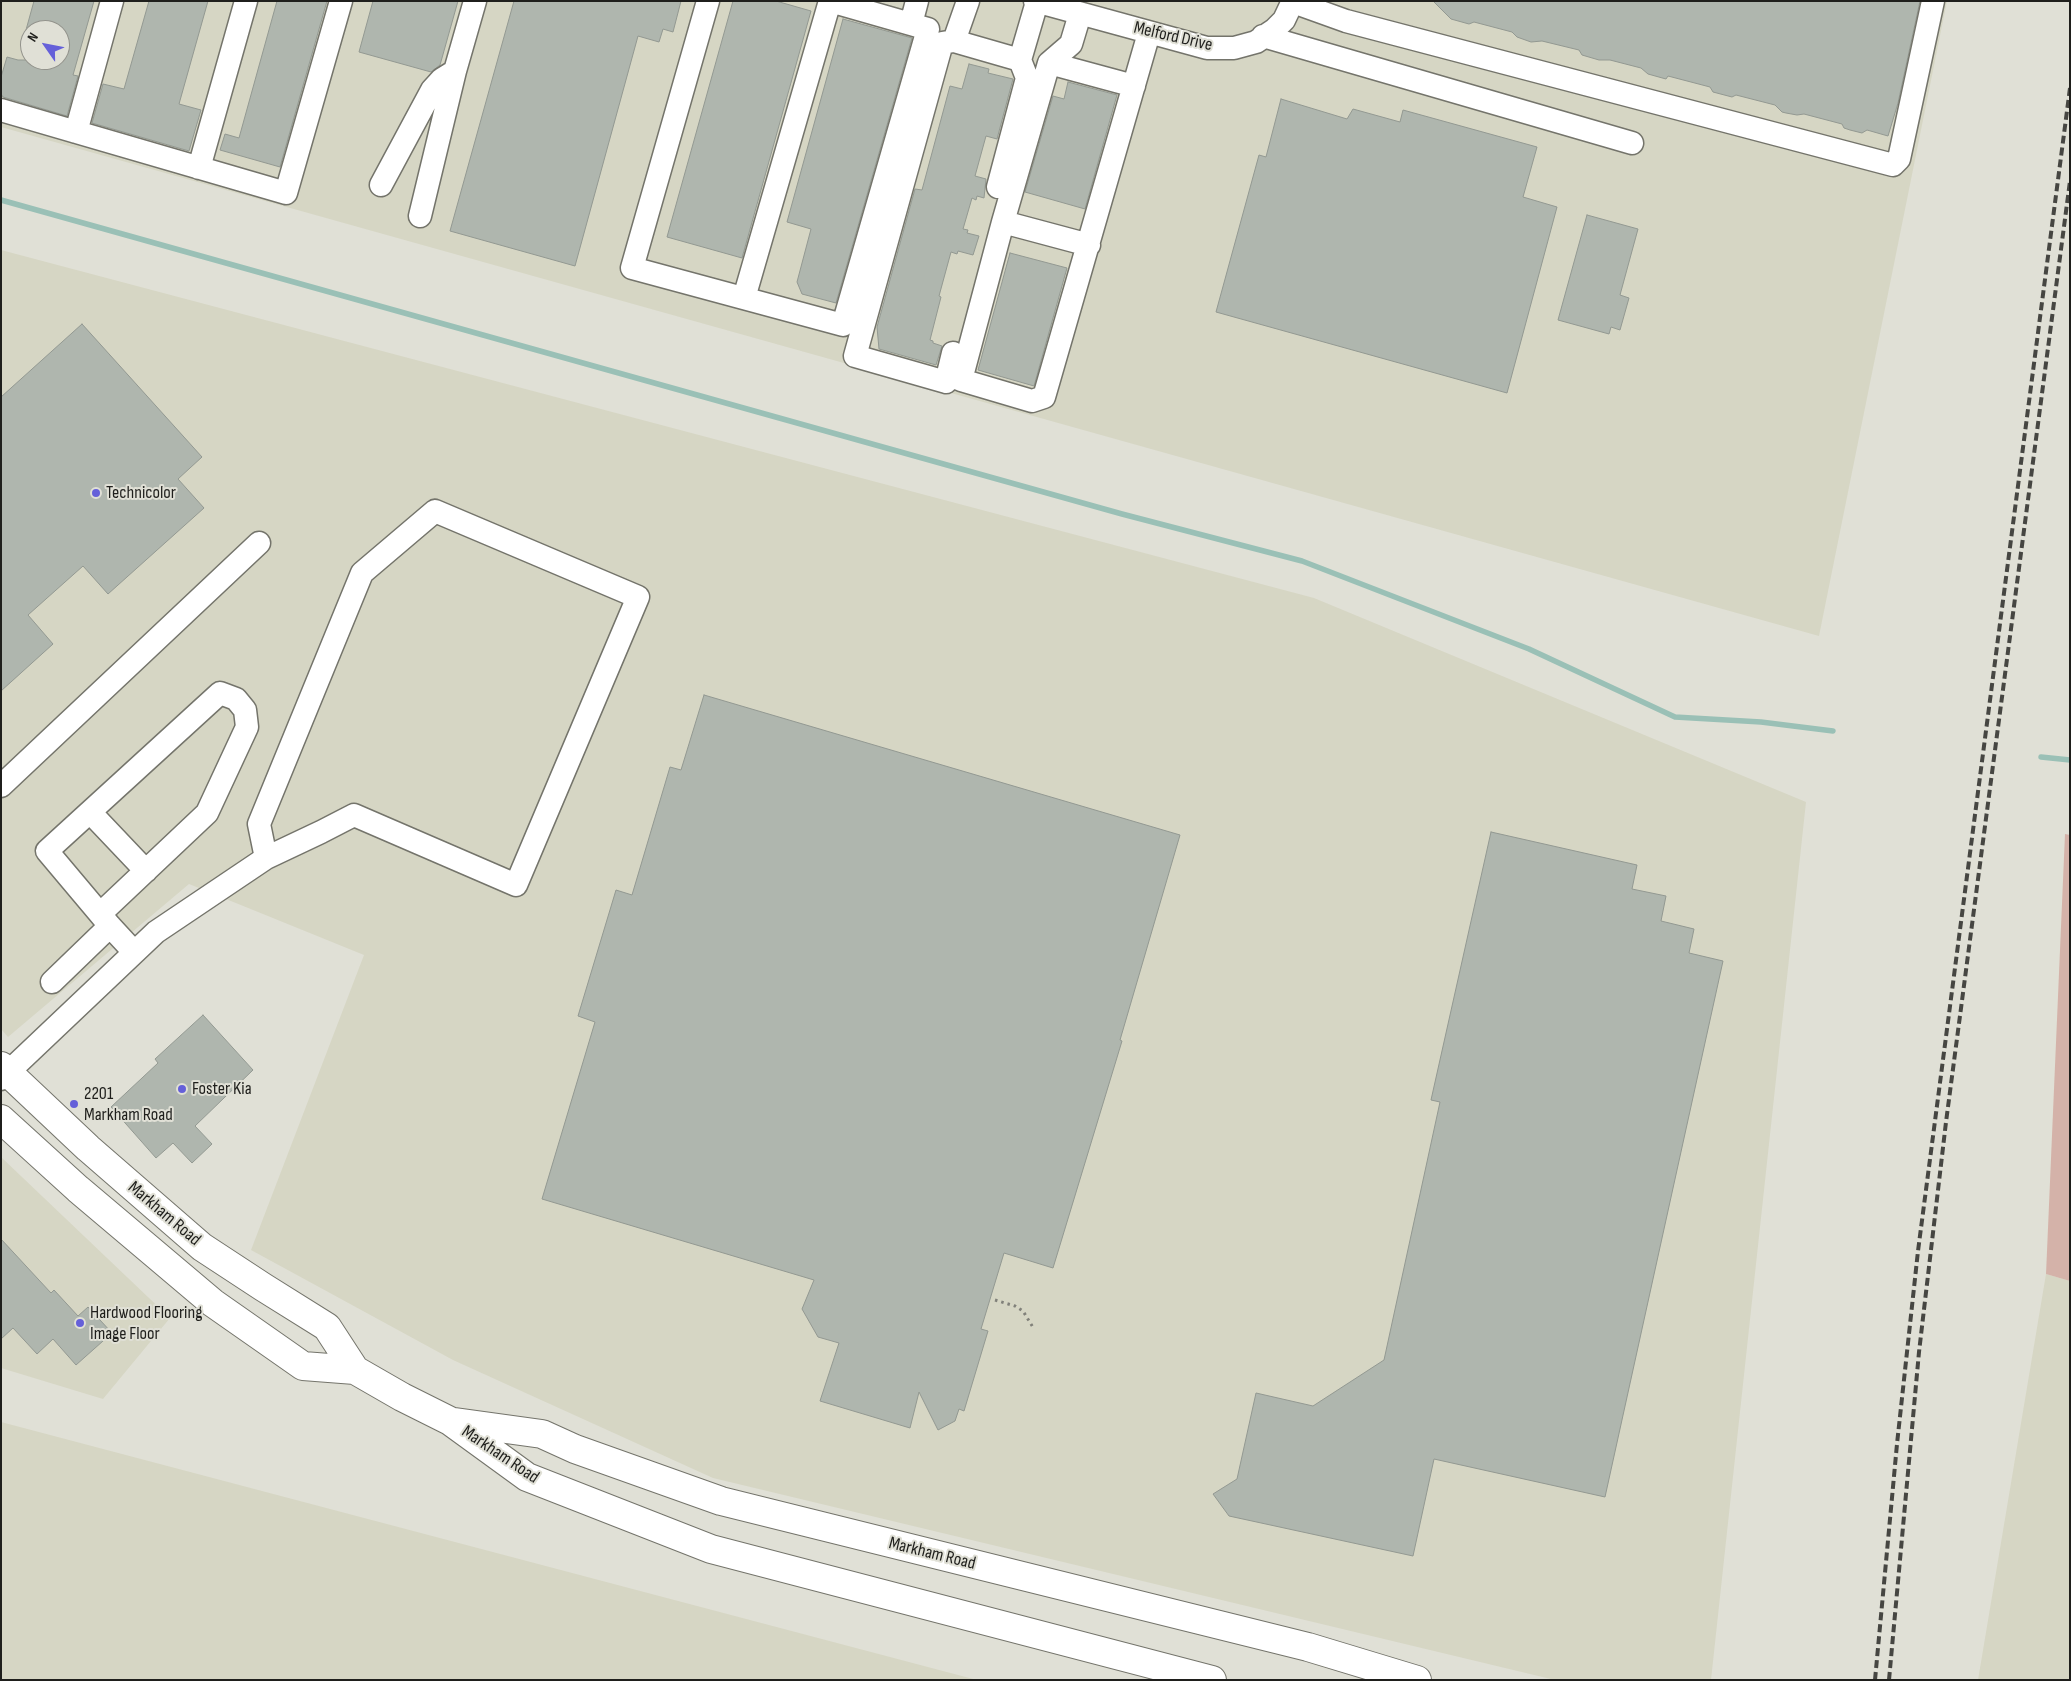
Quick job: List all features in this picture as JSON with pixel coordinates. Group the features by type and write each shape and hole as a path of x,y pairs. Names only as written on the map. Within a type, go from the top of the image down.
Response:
{"main road":[{"name":"Markham Road","path":"3,1073 202,1246 263,1288 327,1326 354,1370"},
{"name":"Markham Road","path":"1,1120 78,1189 213,1302 303,1366 354,1370 402,1398 450,1421 527,1477 711,1550 1212,1680"},
{"name":"Markham Road","path":"450,1421 542,1434 575,1449 721,1501 1308,1647 1417,1680"}],"street":[{"path":"76,132 112,1"},
{"path":"199,168 246,1"},
{"path":"1,110 286,193 341,1"},
{"path":"420,216 455,71 475,1"},
{"path":"708,1 632,268 843,325 928,29 830,1 744,298"},
{"path":"911,24 917,1"},
{"path":"954,41 968,1"},
{"path":"1020,60 954,41 942,42 855,356 946,382 1027,78 1020,60 1036,1"},
{"name":"Melford Drive","path":"1036,1 1207,48 1234,48 1246,46 1274,30 1284,20 1293,1"},
{"path":"1293,1 1346,21 1893,165 1899,159 1933,1"},
{"path":"1080,14 1071,44 1049,63 1003,222 961,380 1032,401 1044,397 1150,33"},
{"path":"1263,36 1632,143"},
{"path":"1049,63 1134,86"},
{"path":"381,185 432,90 455,71"},
{"path":"1003,222 1089,245"},
{"path":"3,1073 156,932 266,858 354,815 516,885 638,597 435,511 362,573 259,824 266,858"},
{"path":"1,786 259,543"},
{"path":"52,982 105,920 146,871 207,813 247,727 245,710 236,699 220,693 47,851 105,920 134,952"},
{"path":"90,812 146,871"}],"path":[{"path":"995,1300 1015,1306 1023,1311 1034,1329"}],"shaded area":[{"path":"1,1 1947,1 1819,636 1,127"},
{"path":"1,250 1314,598 1806,802 1711,1680 1555,1680 713,1478 453,1360 251,1250 364,955 189,884 8,1037 1,1029"},
{"path":"2065,834 2070,835 2070,1281 2046,1274"},
{"path":"1,1157 170,1318 103,1399 1,1368"},
{"path":"2046,1274 2070,1281 2070,1680 1978,1680"},
{"path":"1,1422 977,1680 1,1680"}],"building":[{"path":"34,1 94,1 73,75 78,76 67,116 3,97 1,94 1,77 7,57 20,60 20,70 70,70 70,20 29,20"},
{"path":"149,1 208,1 179,104 201,110 189,151 92,123 103,84 124,89"},
{"path":"277,1 327,1 280,167 220,150 225,134 239,138"},
{"path":"373,1 458,1 440,65 431,72 359,52"},
{"path":"514,1 681,1 673,32 663,29 659,42 638,36 575,266 450,231"},
{"path":"733,1 776,1 811,11 742,258 667,237"},
{"path":"1433,1 1920,1 1898,103 1888,136 1867,130 1862,133 1850,130 1844,128 1842,124 1804,114 1797,115 1782,112 1775,105 1736,95 1732,97 1713,92 1710,87 1668,76 1666,79 1648,74 1641,68 1582,55 1579,50 1542,41 1531,42 1517,37 1512,32 1474,22 1469,24 1451,19"},
{"path":"843,19 912,38 836,303 802,294 797,282 811,229 787,222"},
{"path":"969,64 989,69 988,73 1013,79 997,139 986,136 975,176 986,179 984,198 977,196 976,200 972,198 963,229 968,230 967,233 979,236 973,255 958,251 957,254 951,252 939,296 941,297 930,340 942,346 936,365 879,349 877,327 915,189 922,190 950,86 962,89"},
{"path":"1068,82 1117,95 1085,209 1025,192 1053,96 1064,99"},
{"path":"1281,99 1347,119 1353,109 1400,122 1403,110 1537,147 1523,197 1557,207 1507,393 1216,312 1259,155 1266,157"},
{"path":"1587,215 1638,229 1620,295 1629,298 1620,330 1611,327 1609,334 1558,320"},
{"path":"1010,253 1067,268 1034,386 978,370"},
{"name":"Technicolor","path":"82,324 202,457 178,479 204,508 108,594 83,566 28,615 53,644 1,691 1,397"},
{"path":"704,695 1180,835 1120,1040 1122,1041 1053,1268 1004,1253 981,1329 988,1331 964,1411 959,1409 955,1421 938,1430 919,1392 910,1428 820,1401 839,1343 818,1337 802,1309 814,1280 542,1199 595,1022 578,1016 616,890 632,895 670,767 681,770"},
{"path":"1491,832 1637,865 1632,889 1666,896 1661,921 1694,929 1689,953 1723,961 1605,1497 1434,1459 1413,1556 1229,1516 1213,1494 1237,1479 1256,1393 1313,1406 1384,1360 1440,1102 1431,1100"},
{"name":"Foster Kia","path":"203,1015 253,1070 195,1126 212,1144 192,1163 173,1143 156,1158 111,1107 158,1063 155,1059"},
{"path":"1,1239 51,1293 54,1290 78,1316 88,1307 112,1333 76,1365 53,1339 37,1354 13,1328 1,1339"}],"waterway":[{"path":"1,200 1122,514 1302,561 1529,649 1675,717 1761,722 1833,731"},
{"path":"2041,757 2070,760"}],"railway":[{"path":"1875,1680 1897,1444 1918,1251 2070,88"},
{"path":"1889,1680 1919,1352 1946,1122 2070,181"}],"place":[{"name":"Technicolor","path":"96,493"},
{"name":"Foster Kia","path":"182,1089"},
{"name":"2201 Markham Road","path":"74,1104"},
{"name":"Hardwood Flooring Image Floor","path":"80,1323"}]}
